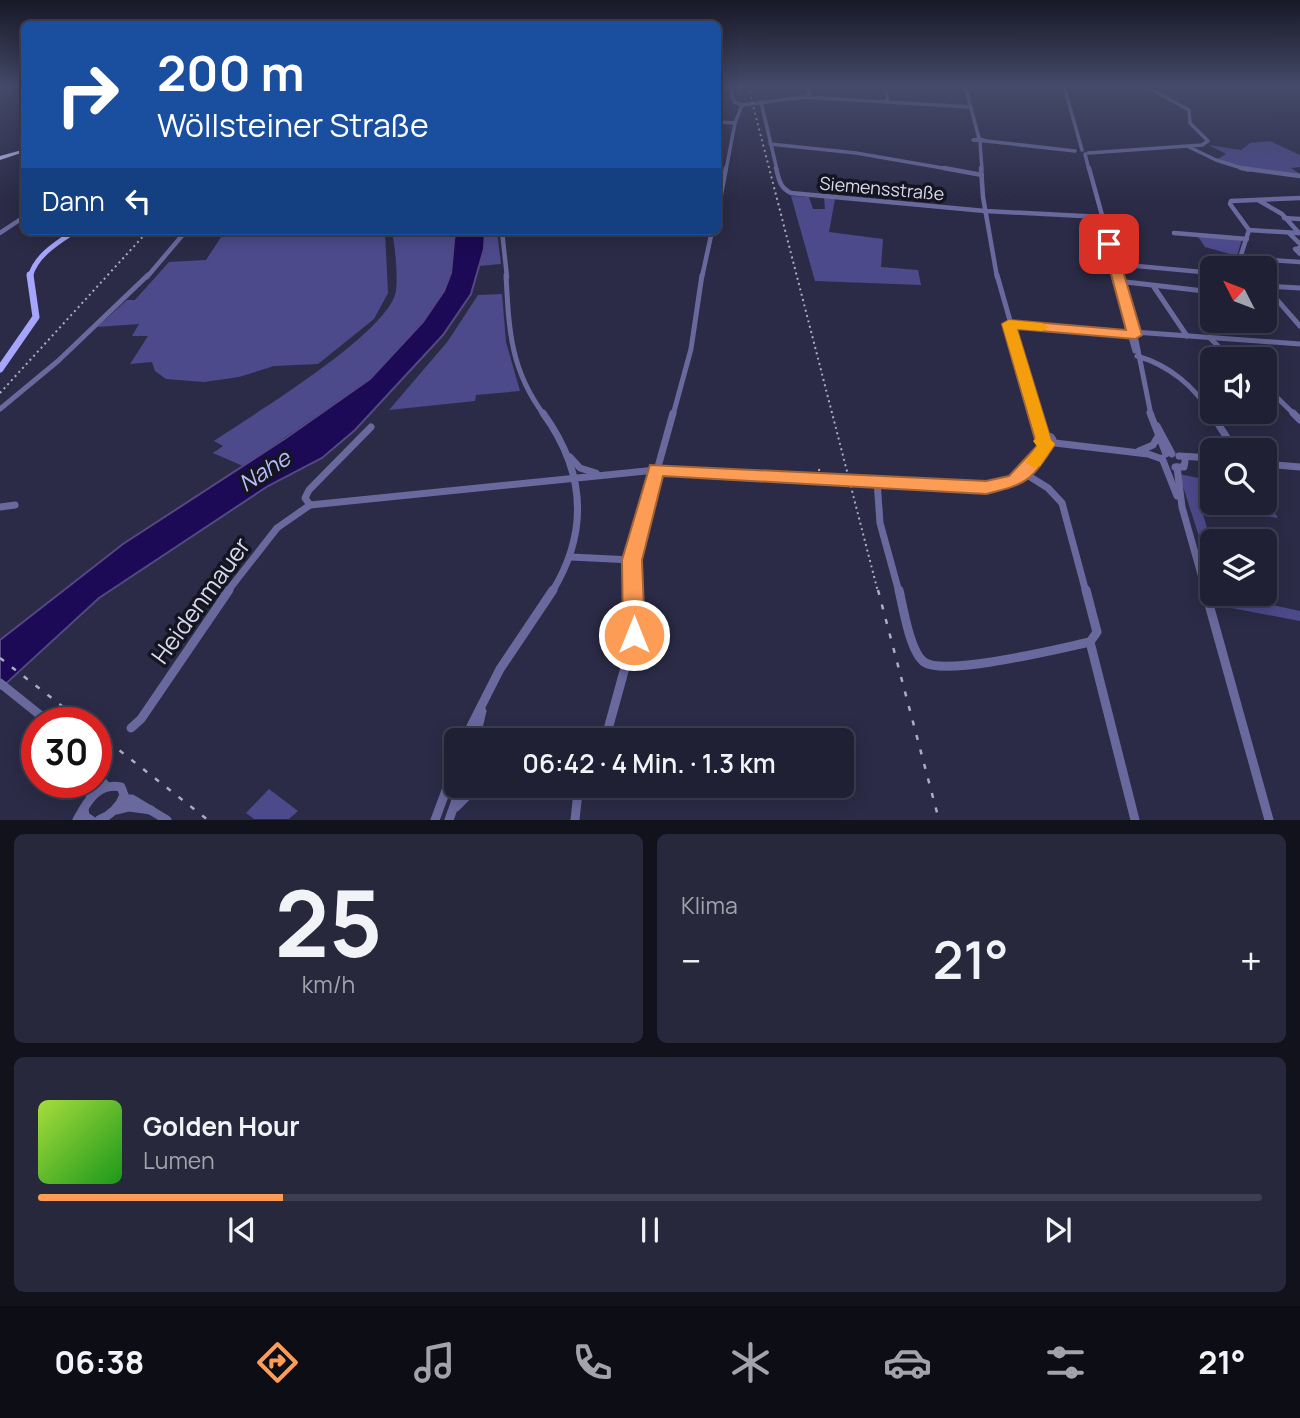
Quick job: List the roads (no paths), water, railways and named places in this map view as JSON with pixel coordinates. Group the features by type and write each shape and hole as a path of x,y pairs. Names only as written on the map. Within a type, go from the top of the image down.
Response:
{"highway":[{"path":"0,157 21,151"}],"main road":[{"path":"0,369 35,321 31,268 70,235"}],"street":[{"path":"721,193 735,124"},
{"path":"766,124 770,144 856,153 982,175"},
{"path":"976,124 981,141 985,211 1000,293 1048,442"},
{"path":"1073,124 1115,264 1117,281"},
{"path":"981,141 1104,153 1146,147 1188,146 1208,141 1191,124"},
{"name":"Siemensstraße","path":"770,144 780,184 784,190 795,194 985,211 1100,217"},
{"path":"1188,146 1212,160 1239,169 1300,176"},
{"path":"721,170 725,171"},
{"path":"1257,198 1282,214 1300,233"},
{"path":"1287,198 1300,206"},
{"path":"1242,256 1249,230 1230,202 1238,199 1300,198"},
{"path":"1100,217 1133,334 1157,437 1177,467 1182,507"},
{"path":"1284,218 1300,219"},
{"path":"0,233 21,219"},
{"path":"1249,230 1300,233"},
{"path":"1174,233 1247,239"},
{"path":"1289,233 1300,246 1295,249 1300,254"},
{"path":"0,409 58,361 90,328 139,286 183,235"},
{"path":"503,235 509,336 518,371 530,396 568,454 580,468 601,474"},
{"path":"608,728 634,635 632,560 691,349 702,274 711,235"},
{"path":"1278,261 1300,262"},
{"path":"1115,264 1200,272"},
{"path":"1117,281 1200,291"},
{"path":"1154,287 1187,336"},
{"path":"1278,287 1300,288"},
{"path":"1278,301 1300,326"},
{"path":"1009,324 1300,344"},
{"path":"1210,338 1219,347"},
{"path":"1137,356 1158,361 1187,384 1207,404 1228,438"},
{"path":"1277,398 1300,420"},
{"path":"1154,418 1171,457 1182,507 1269,820"},
{"path":"310,505 304,498 309,490 371,427"},
{"path":"1130,452 1153,445 1157,437"},
{"path":"1048,442 1200,458"},
{"path":"877,481 880,523 915,650 922,661 935,667 1018,658 1090,642 1097,632 1062,503 1048,488 1024,473 1048,442"},
{"path":"1138,451 1171,457 1184,467 1177,467"},
{"path":"470,728 503,664 555,589 571,556 579,524 577,493 568,454"},
{"path":"1277,465 1300,467"},
{"name":"Heidenmauer","path":"131,728 141,719 181,657 254,555 277,528 310,505 656,470 986,488 1014,481 1024,473"},
{"path":"638,471 649,476 652,488"},
{"name":"Heidenmauer","path":"545,480 566,483 577,493"},
{"path":"0,507 15,505"},
{"path":"571,556 632,560"},
{"path":"1090,642 1135,820"},
{"path":"0,683 30,707"},
{"path":"478,728 484,702"},
{"path":"112,786 121,787 124,792 115,811"},
{"path":"435,820 444,796"},
{"path":"77,820 89,798"},
{"path":"451,815 457,798"},
{"path":"451,815 466,798"},
{"path":"575,820 581,798"},
{"path":"123,799 132,799 167,820"},
{"path":"84,807 85,816 91,820"},
{"path":"99,820 115,811 130,807 156,811"}],"water":[{"name":"Nahe","path":"455,235 485,235 484,249 471,294 443,335 355,430 322,458 268,486 99,598 0,689 0,640 123,544 286,438 370,379 423,322 444,291 451,273"}],"railway":[{"path":"758,124 878,592"},
{"path":"0,393 144,235"},
{"path":"819,469 821,482"},
{"path":"878,590 939,820"},
{"path":"0,658 63,707"},
{"path":"112,745 208,820"}]}
